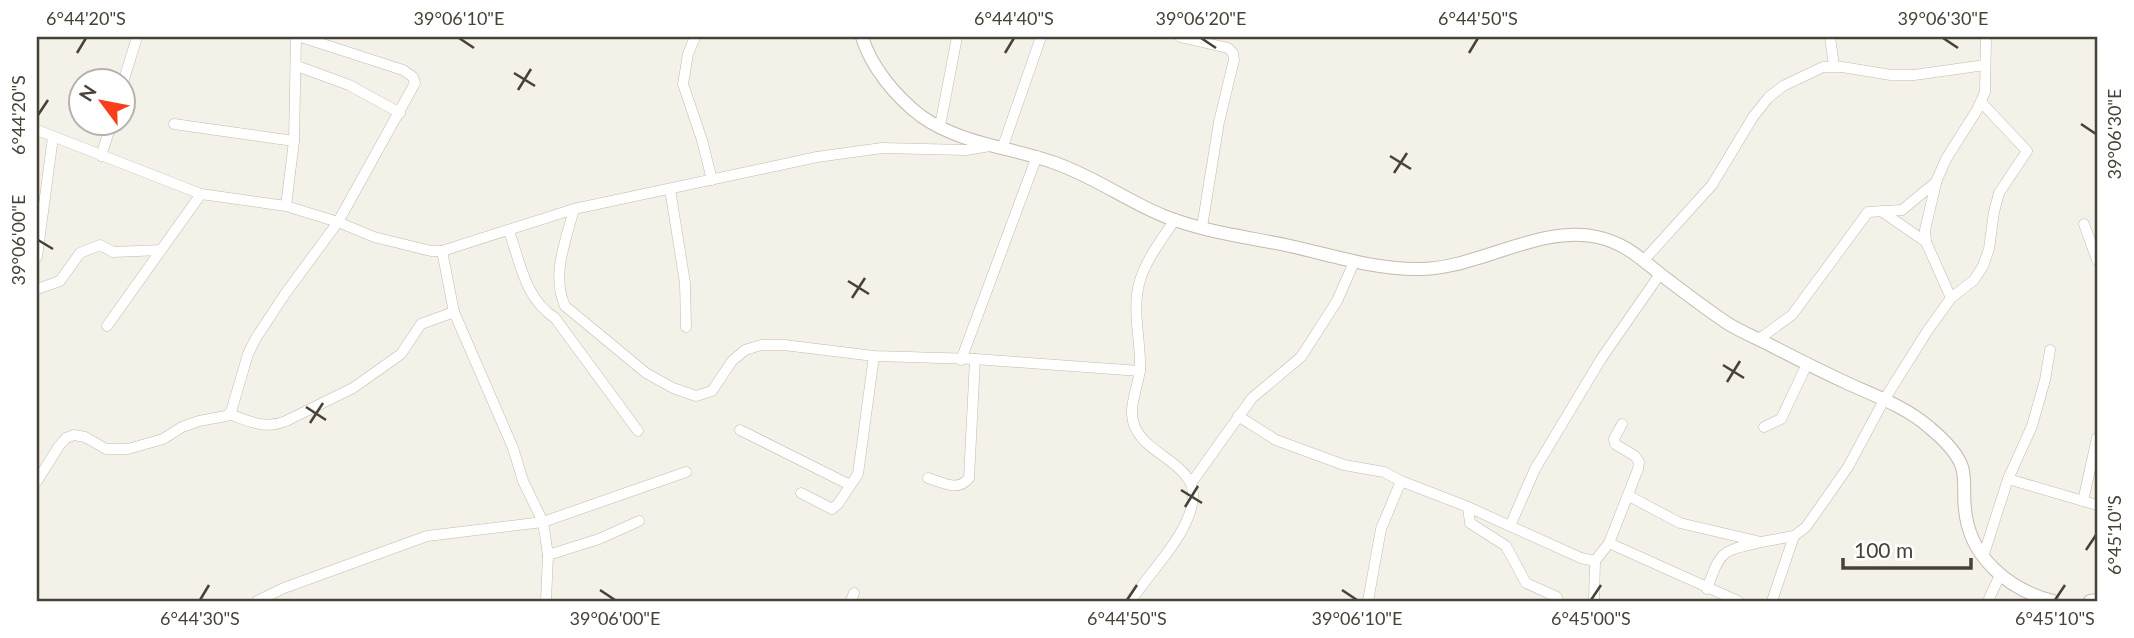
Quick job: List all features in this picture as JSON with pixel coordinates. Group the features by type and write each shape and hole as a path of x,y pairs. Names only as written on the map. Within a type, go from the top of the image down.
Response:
{"street":[{"path":"128,66 137,37"},
{"path":"229,414 247,355 256,338 338,222 400,113 415,83 413,77 366,56 299,37 294,141 286,205"},
{"path":"695,37 688,54 682,83 702,140 712,180"},
{"path":"862,37 878,71 922,116 940,127 997,148 1037,156 1091,177 1140,204 1202,227 1354,262 1416,270 1442,267 1526,243 1582,234 1617,243 1645,259 1660,274 1728,324 1884,400 1929,426 1956,455 1963,474 1965,513 1973,541 1983,557 2000,575 2033,596 2053,601"},
{"path":"940,127 957,37"},
{"path":"997,148 1041,37"},
{"path":"1180,37 1228,48 1233,53 1234,60 1219,122 1202,227"},
{"path":"1830,37 1834,66"},
{"path":"1951,298 1926,242 1925,230 1936,182 1951,149 1985,92 1986,37"},
{"path":"1645,259 1712,185 1753,117 1768,98 1783,86 1823,67 1914,75 1985,65"},
{"path":"297,66 349,85 400,113"},
{"path":"1707,589 1721,555 1731,549 1794,536 1806,527 1848,467 1884,400 1951,298 1973,280 1983,266 1989,249 1999,193 2027,150 1981,102"},
{"path":"174,124 294,141"},
{"path":"37,130 201,194 286,205 374,237 431,251 442,251 574,209 817,157 882,148 997,148"},
{"path":"102,156 108,136"},
{"path":"37,257 53,137"},
{"path":"961,360 1037,156"},
{"path":"1759,339 1792,315 1868,212 1902,210 1936,182"},
{"path":"670,188 685,282 686,327"},
{"path":"107,326 144,278 201,194"},
{"path":"574,209 559,274 565,306 646,373 673,388 696,396 712,391 732,361 745,349 761,345 784,345 874,356 975,359 1140,371"},
{"path":"1881,211 1926,242"},
{"path":"1175,219 1146,264 1139,285 1136,306 1140,371 1132,413 1136,430 1147,444 1192,482"},
{"path":"2084,224 2097,260"},
{"path":"509,231 530,294 542,310 555,318 638,431"},
{"path":"37,289 61,281 80,253 100,245 113,251 161,250"},
{"path":"442,251 454,312 542,522 548,555 546,601"},
{"path":"1131,601 1178,536 1187,519 1193,498 1192,482 1252,398 1301,357 1337,301 1354,262"},
{"path":"1510,526 1535,469 1601,359 1660,274"},
{"path":"37,481 59,446 66,438 74,435 106,449 128,449 163,439 199,421 229,414 264,426 275,426 353,388 401,354 421,324 454,312"},
{"path":"1983,557 2008,479 2032,426 2050,350"},
{"path":"801,493 832,509 838,504 859,469 874,356"},
{"path":"928,478 957,487 964,485 970,478 975,359"},
{"path":"1764,427 1781,419 1807,364"},
{"path":"1238,416 1276,440 1344,465 1384,472 1595,562"},
{"path":"1594,601 1595,562 1609,543 1629,496 1639,462 1635,456 1615,444 1614,439 1622,424"},
{"path":"740,430 850,485"},
{"path":"2083,501 2097,438"},
{"path":"257,601 284,588 428,536 542,522 686,472"},
{"path":"2008,479 2097,505"},
{"path":"1368,601 1381,529 1401,481"},
{"path":"1629,496 1680,523 1761,542"},
{"path":"1468,507 1470,523 1506,547 1526,583 1557,597 1558,601"},
{"path":"548,555 599,539 639,521"},
{"path":"1772,601 1794,536"},
{"path":"1609,543 1738,601"},
{"path":"1988,601 2000,575"},
{"path":"2091,601 2097,600"}]}
